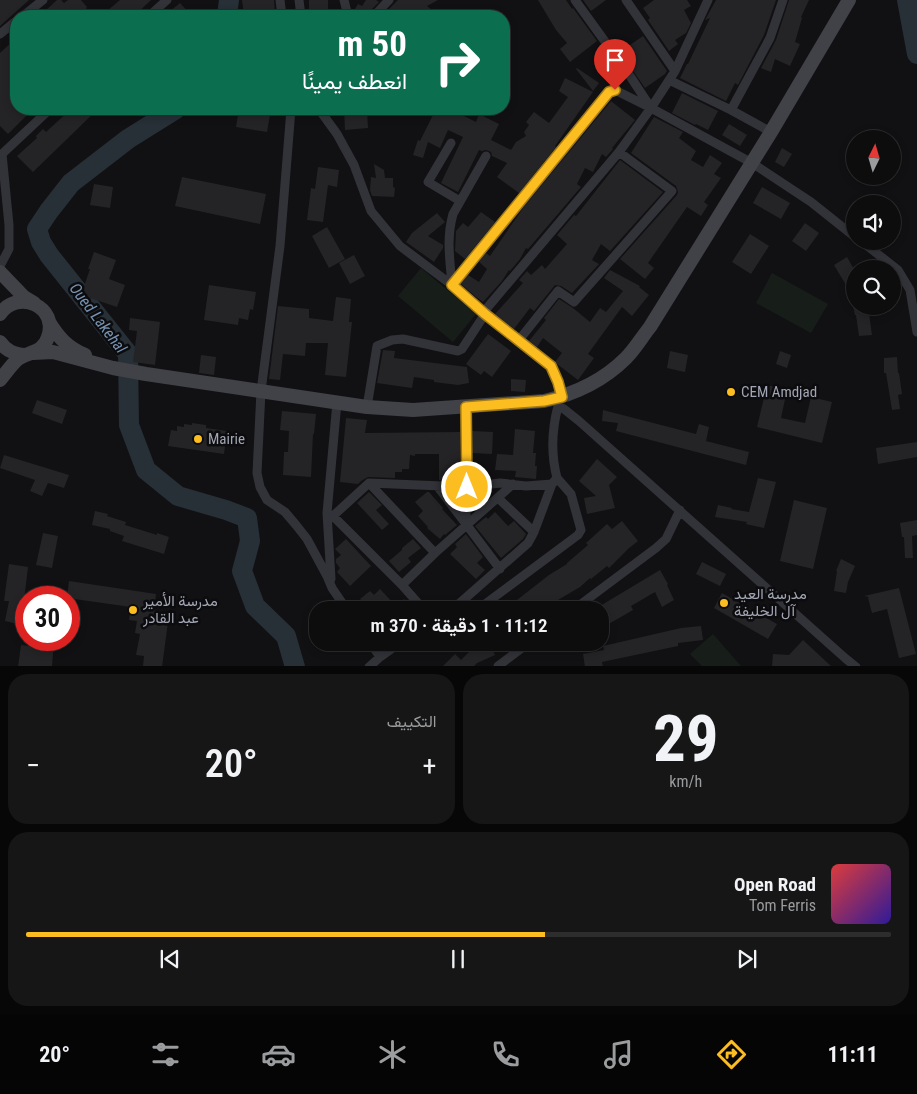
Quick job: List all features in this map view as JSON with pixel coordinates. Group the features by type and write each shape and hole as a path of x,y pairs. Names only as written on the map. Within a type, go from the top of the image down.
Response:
{"main road":[{"path":"0,342 3,347 13,353 53,352 113,368 146,374 367,407 414,410 558,400 592,384 627,357 650,327 771,132 846,1"},
{"path":"0,272 24,297 40,308"},
{"path":"0,314 9,304 25,301 33,303 46,314 50,329 45,344 40,349 16,360 0,380"},
{"path":"49,322 59,337 73,350 113,368"}],"street":[{"path":"30,10 43,0"},
{"path":"155,10 166,0"},
{"path":"380,10 389,0"},
{"path":"575,0 651,108"},
{"path":"626,0 675,70"},
{"path":"731,110 770,38 784,0"},
{"path":"367,407 376,346 392,340 403,339 458,351 462,349 487,308 619,152 651,108 675,70 706,1"},
{"path":"0,34 10,26"},
{"path":"669,80 771,132"},
{"path":"452,285 609,92 615,90 752,163 811,202 846,230"},
{"path":"0,266 9,249 9,225 1,152 43,115"},
{"path":"291,115 280,246 261,391 257,473 260,488 267,500 285,512 307,539 332,588 341,601"},
{"path":"324,115 354,165 371,212 400,246 452,285 485,314 551,366 558,382 558,400 553,438 555,481 534,532 528,543 462,601"},
{"path":"451,143 428,182 460,201"},
{"path":"518,340 558,291 574,302 672,191 619,152"},
{"path":"452,285 448,244 452,214 486,156"},
{"path":"872,250 898,270 910,290 917,332"},
{"path":"558,400 564,409 856,666"},
{"path":"332,588 330,514 337,402"},
{"path":"466,407 466,525"},
{"path":"330,514 369,483 467,487 500,483 526,486 555,481 571,494 581,530 578,535 489,601"},
{"path":"369,483 435,553"},
{"path":"402,585 513,484"},
{"path":"438,487 500,568"},
{"path":"498,498 534,532"},
{"path":"585,601 666,539 680,510"},
{"path":"330,514 416,601"},
{"path":"376,651 380,657"},
{"path":"369,666 388,651"},
{"path":"498,666 518,651"},
{"path":"839,666 845,658"}],"shaded area":[{"path":"421,268 476,314 453,342 398,296"},
{"path":"772,273 828,304 811,333 756,303"},
{"path":"713,634 741,666 702,666 690,654"}],"building":[{"path":"0,0 29,0 18,10 10,10 10,17 0,26"},
{"path":"57,0 61,0 64,3 68,0 81,0 88,10 46,10"},
{"path":"120,0 151,0 140,10 108,10"},
{"path":"242,0 274,0 275,10 243,10"},
{"path":"309,0 328,0 328,10 309,10"},
{"path":"366,0 376,0 379,2 371,10 354,10 358,4 362,6"},
{"path":"398,0 438,0 427,6 432,10 388,10"},
{"path":"538,0 566,0 597,41 570,62 560,49 567,43 556,30"},
{"path":"583,0 606,0 591,11"},
{"path":"654,0 687,0 691,6 684,10 691,23 686,33 675,40 678,44 669,51 648,20 650,18 643,8"},
{"path":"716,0 776,0 764,35 738,85 735,83 726,101 680,78 710,18 705,20"},
{"path":"789,0 809,0 801,17 795,42 800,44 790,66 775,59 771,72 761,68 776,40"},
{"path":"180,3 186,10 171,10"},
{"path":"643,36 667,71 645,88 620,52"},
{"path":"10,44 10,115 27,115 8,134 0,126 0,53"},
{"path":"576,69 599,83 593,91"},
{"path":"565,78 593,92 556,147 519,193 497,177 507,163 492,156 491,152 486,150 479,150 458,192 441,183 463,137 448,130 440,148 428,142 423,158 413,155 418,140 420,141 433,115 462,115 476,122 479,115 481,115 499,124 491,140 511,150 516,142 526,136 524,132 529,125 526,122 534,112 549,123 568,97 559,91"},
{"path":"682,93 718,111 708,130 672,113"},
{"path":"611,101 635,120 606,157 602,154 593,172 585,168 577,184 581,187 528,249 526,248 520,259 483,302 461,284 468,275 479,282 487,269 479,262 486,253 490,256 523,208"},
{"path":"64,115 92,115 33,172 17,156 37,138 36,136 43,129 46,132"},
{"path":"238,115 270,115 267,132 236,127"},
{"path":"344,115 367,115 368,128 345,130"},
{"path":"654,117 683,132 679,138 696,151 691,160 703,167 710,155 722,163 714,174 721,178 704,202 708,205 701,216 687,207 648,263 654,268 645,279 620,259 678,192 676,186 631,153"},
{"path":"729,124 747,135 740,146 722,135"},
{"path":"782,148 792,154 784,167 775,162"},
{"path":"620,160 663,192 610,251 601,244 592,260 599,264 572,293 561,286 555,285 534,311 530,308 514,329 495,314 523,283 519,280 527,271 531,275 542,265 545,269 567,244 557,235 574,215 576,216"},
{"path":"374,164 384,170 385,178 393,178 394,197 372,196 370,190 371,177 376,178"},
{"path":"318,167 339,170 337,187 328,185 323,222 307,220 311,188 315,189"},
{"path":"182,177 266,194 260,224 175,206"},
{"path":"94,184 113,187 110,208 90,205"},
{"path":"762,187 790,203 781,219 753,203"},
{"path":"481,212 495,222 465,259 455,251 456,231 463,223 468,227"},
{"path":"437,213 445,222 428,236 443,245 434,262 406,242 412,233"},
{"path":"805,223 819,233 806,251 792,241"},
{"path":"327,227 345,259 329,268 312,236"},
{"path":"750,234 769,246 751,274 732,262"},
{"path":"94,252 116,260 109,279 125,285 117,307 81,295"},
{"path":"354,255 365,276 350,284 339,263"},
{"path":"847,257 849,260 846,260 846,285 834,265"},
{"path":"610,270 640,286 649,295 632,316 622,307 588,354 594,358 578,380 555,362 562,353 543,338 537,347 529,341 546,320 544,318 559,299 590,322 600,308 606,312 623,291 604,278"},
{"path":"209,285 256,292 253,310 250,309 248,320 239,318 238,325 204,320"},
{"path":"336,297 351,299 349,322 352,322 346,377 325,375 328,343 306,343 305,356 283,354 280,380 269,379 278,306 309,309 309,318 333,321"},
{"path":"856,315 869,315 872,335 859,336"},
{"path":"130,318 160,322 155,365 133,362 137,331 129,330"},
{"path":"488,334 511,351 492,377 484,371 481,375 466,364"},
{"path":"383,350 395,351 394,358 467,367 469,383 458,385 414,377 412,388 377,383"},
{"path":"670,351 688,355 685,372 667,368"},
{"path":"780,351 791,355 787,368 776,364"},
{"path":"201,355 216,357 214,375 199,373"},
{"path":"897,357 902,394 898,395 900,409 892,410 886,373 884,373 884,358"},
{"path":"511,379 526,380 525,392 511,391"},
{"path":"767,385 787,390 781,418 805,423 811,397 832,402 822,443 757,427"},
{"path":"37,400 67,410 62,424 32,413"},
{"path":"603,410 696,434 699,424 709,427 706,441 749,452 746,465 616,431 618,423 602,421"},
{"path":"282,411 316,414 311,477 283,475 284,452 288,452 289,431 280,430"},
{"path":"346,418 367,420 365,433 460,432 460,480 439,480 439,454 415,454 415,456 410,455 409,469 395,472 395,478 368,477 358,484 340,482"},
{"name":"Mairie","path":"192,423 206,425 206,428 227,431 224,454 168,446 171,430 177,431 177,426 184,427 184,424 192,425"},
{"path":"515,429 535,431 533,453 536,453 536,479 515,477 516,471 495,470 497,454 513,455"},
{"path":"472,431 493,432 492,454 472,453"},
{"path":"917,442 917,457 878,464 876,448"},
{"path":"4,455 69,475 64,488 48,483 42,496 30,491 35,480 0,468"},
{"path":"597,459 617,477 609,485 615,508 587,514 584,498 596,496 579,481"},
{"path":"758,478 776,482 764,528 746,524 747,522 715,517 718,505 749,512"},
{"path":"369,492 382,505 376,510 389,524 382,530 357,503"},
{"path":"427,492 457,525 440,539 427,528 418,516 423,511 415,502"},
{"path":"794,500 827,508 813,569 780,561"},
{"path":"95,511 108,514 107,516 126,522 125,525 169,537 164,554 122,541 124,536 110,531 110,529 92,525"},
{"path":"495,512 508,526 514,521 526,534 523,539 501,558 475,526 486,517 488,519"},
{"path":"917,520 917,535 912,536 913,558 905,558 904,537 902,537 900,523"},
{"path":"622,521 638,541 609,568 607,566 559,601 516,601 549,575 567,564 607,524 612,529"},
{"path":"43,533 58,536 52,568 36,565"},
{"path":"466,534 483,557 477,563 485,570 476,579 450,554 457,547 455,544"},
{"path":"346,539 371,566 350,586 337,572 340,568 336,563 336,559 341,555 335,549"},
{"path":"413,539 421,548 408,558 411,562 399,572 389,561"},
{"path":"841,559 855,566 848,582 846,593 834,591 836,571"},
{"path":"702,562 726,574 720,586 696,574"},
{"path":"9,564 28,567 26,586 15,586 15,623 5,621 9,601 4,601"},
{"path":"660,570 674,600 662,607 655,592 631,606 633,610 609,624 608,601"},
{"path":"69,581 156,594 154,620 168,622 162,666 143,666 144,656 136,655 140,634 135,633 137,621 129,620 131,607 80,600 80,586 68,586"},
{"path":"899,588 916,654 899,658 887,609 872,613 869,597 864,596"},
{"path":"380,589 391,601 362,601 360,599 370,591 374,595"},
{"path":"722,593 777,624 768,639 714,608"},
{"path":"701,626 703,640 678,643 678,646 602,662 603,666 585,666 583,654 609,651 609,645 681,628"},
{"path":"803,640 831,666 772,666 773,654 789,655"},
{"path":"20,651 53,651 52,666 18,666"},
{"path":"470,651 493,651 495,655 474,666 443,666 455,654 461,660"}],"waterway":[{"name":"Oued Lakehal","path":"228,10 229,0"},
{"path":"907,0 917,54"},
{"name":"Oued Lakehal","path":"166,115 128,139 71,183 37,229 41,242 49,255 128,354 129,425 146,470 178,496 247,518 250,541 242,571 255,606 286,636 295,666"}],"place":[{"name":"CEM Amdjad","path":"731,392"},
{"name":"Mairie","path":"198,439"},
{"name":"مدرسة العيد آل الخليفة","path":"724,603"},
{"name":"مدرسة الأمير عبد القادر","path":"133,610"}],"route":[{"path":"467,487 466,407 544,401 562,397 551,366 485,314 452,285 609,92 615,90"}]}
